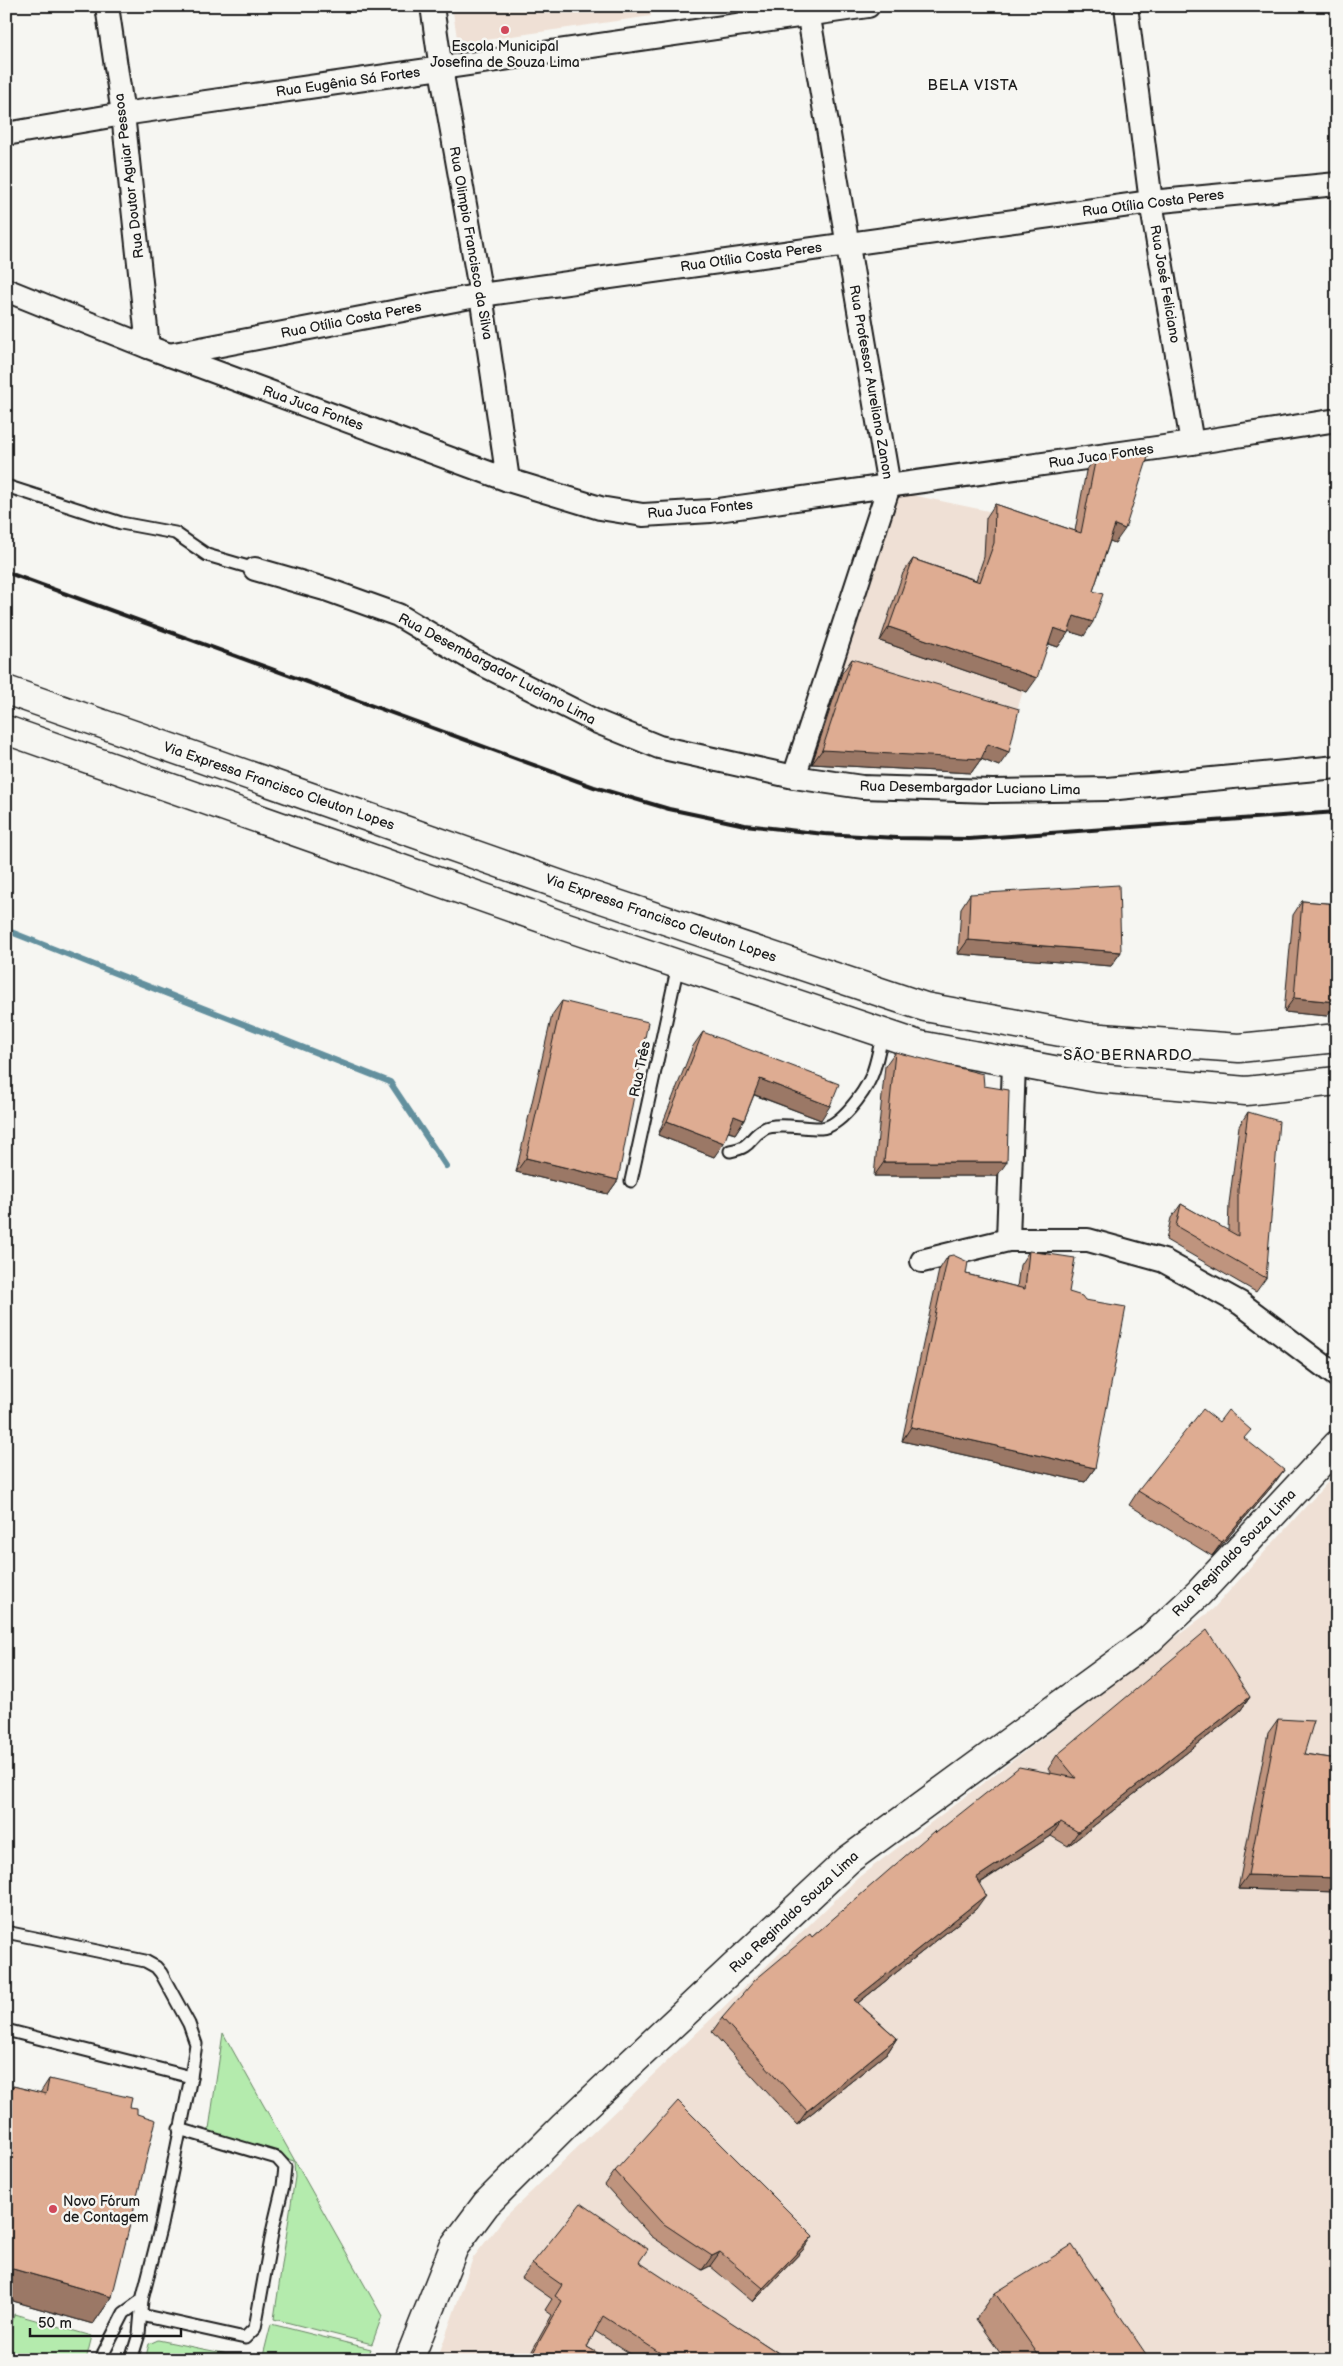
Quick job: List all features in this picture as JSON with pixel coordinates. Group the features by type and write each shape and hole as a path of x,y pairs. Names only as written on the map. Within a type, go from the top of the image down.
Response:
{"main road":[{"name":"Via Expressa Francisco Cleuton Lopes","path":"6,690 581,892 925,1007 1098,1038 1239,1048 1337,1038"},
{"path":"6,730 564,926 919,1045 1097,1078 1246,1091 1337,1081"},
{"name":"Rua Reginaldo Souza Lima","path":"409,2360 454,2247 486,2204 564,2126 848,1860 1150,1639 1199,1593 1337,1445"}],"street":[{"name":"Rua Doutor Aguiar Pessoa","path":"107,6 122,114 148,347"},
{"name":"Rua Olimpio Francisco da Silva","path":"432,6 441,69 481,295 508,480"},
{"name":"Rua Eugênia Sá Fortes","path":"6,134 122,114 441,69 808,11 868,6"},
{"name":"Rua José Feliciano","path":"1126,6 1150,202 1192,443"},
{"name":"Rua Professor Aureliano Zanon","path":"794,777 889,486 808,11"},
{"name":"Rua Otília Costa Peres","path":"169,355 481,295 1150,202 1337,184"},
{"name":"Rua Juca Fontes","path":"6,290 169,355 508,480 600,508 642,515 711,511 1192,443 1337,420"},
{"name":"Rua Desembargador Luciano Lima","path":"255,569 328,590 398,615 472,659 595,722 659,747 794,777 862,788 992,791 1099,789 1337,766"},
{"path":"1008,1240 1014,1063"},
{"path":"922,1261 1008,1240 1088,1240 1164,1261 1240,1303 1337,1376"}],"lane":[{"path":"6,486 120,523 175,533 207,555 255,569"},
{"name":"Rua Três","path":"631,1181 678,963"},
{"path":"730,1151 743,1149 764,1128 791,1126 823,1128 842,1118 872,1077 883,1033"},
{"path":"6,1932 145,1961 156,1966 162,1973 189,2024 196,2044 191,2077 142,2300 141,2315 131,2360"},
{"path":"6,2030 191,2077"},
{"path":"141,2315 245,2338 255,2328 273,2228 284,2186 285,2167 277,2158 179,2130"},
{"path":"102,2360 104,2352 124,2313 142,2300"}],"shaded area":[{"name":"Escola Municipal Josefina de Souza Lima","path":"452,6 649,6 651,16 458,44"},
{"path":"893,491 1074,529 1001,761 803,759"},
{"path":"1337,1472 1337,2360 437,2360 473,2258 504,2218 859,1877 1213,1609"}],"green space":[{"path":"223,2033 382,2316 372,2344 274,2319 295,2177 294,2161 208,2136"},
{"path":"14,2314 92,2336 86,2360 6,2360"},
{"path":"271,2324 371,2349 367,2360 262,2360"},
{"path":"158,2340 258,2360 145,2360 149,2344"}],"building":[{"path":"1150,451 1125,529 1115,525 1093,591 1103,594 1093,622 1074,616 1068,633 1054,628 1037,678 889,627 913,559 980,582 994,543 995,504 1081,533 1096,457"},
{"path":"852,659 1019,709 1009,752 988,744 981,759 822,750"},
{"path":"1119,885 1121,952 968,940 970,894"},
{"path":"1302,901 1337,904 1337,1002 1294,998"},
{"path":"562,1001 648,1022 618,1180 526,1158"},
{"path":"703,1032 839,1084 830,1106 760,1079 744,1120 734,1116 724,1143 667,1121"},
{"path":"895,1052 983,1074 984,1086 1009,1090 1007,1162 884,1162"},
{"path":"1248,1112 1279,1121 1266,1278 1176,1226 1181,1204 1238,1236 1238,1190"},
{"path":"1029,1251 1075,1258 1069,1292 1082,1296 1085,1300 1126,1307 1095,1468 911,1427 948,1256 953,1255 968,1262 966,1274 1025,1289"},
{"path":"1203,1409 1219,1422 1228,1410 1251,1430 1244,1438 1284,1470 1222,1542 1138,1491"},
{"path":"1207,1630 1250,1697 1078,1832 1061,1822 976,1878 986,1895 854,2000 897,2038 807,2111 722,2018 755,1980 810,1934 812,1937 934,1831 936,1833 1019,1767 1076,1778 1057,1755"},
{"path":"1278,1719 1314,1721 1304,1754 1337,1759 1337,1878 1248,1875"},
{"path":"49,2079 132,2098 130,2107 137,2108 137,2114 156,2120 112,2297 6,2267 6,2111 13,2086 46,2094"},
{"path":"678,2101 813,2236 763,2288 720,2252 712,2256 661,2222 615,2171"},
{"path":"581,2203 648,2249 639,2262 789,2360 671,2360 603,2316 587,2347 610,2360 529,2360 562,2301 555,2296 562,2285 532,2264"},
{"path":"1072,2245 1150,2360 1042,2360 995,2293"}],"waterway":[{"path":"6,930 390,1082 446,1166"}],"railway":[{"path":"6,572 594,787 669,809 745,825 824,834 969,839 1337,812"}],"place":[{"name":"Escola Municipal Josefina de Souza Lima","path":"505,30"},
{"name":"Novo Fórum de Contagem","path":"53,2209"}],"district":[{"name":"BELA VISTA","path":"973,85"},
{"name":"SÃO BERNARDO","path":"1128,1055"}]}
